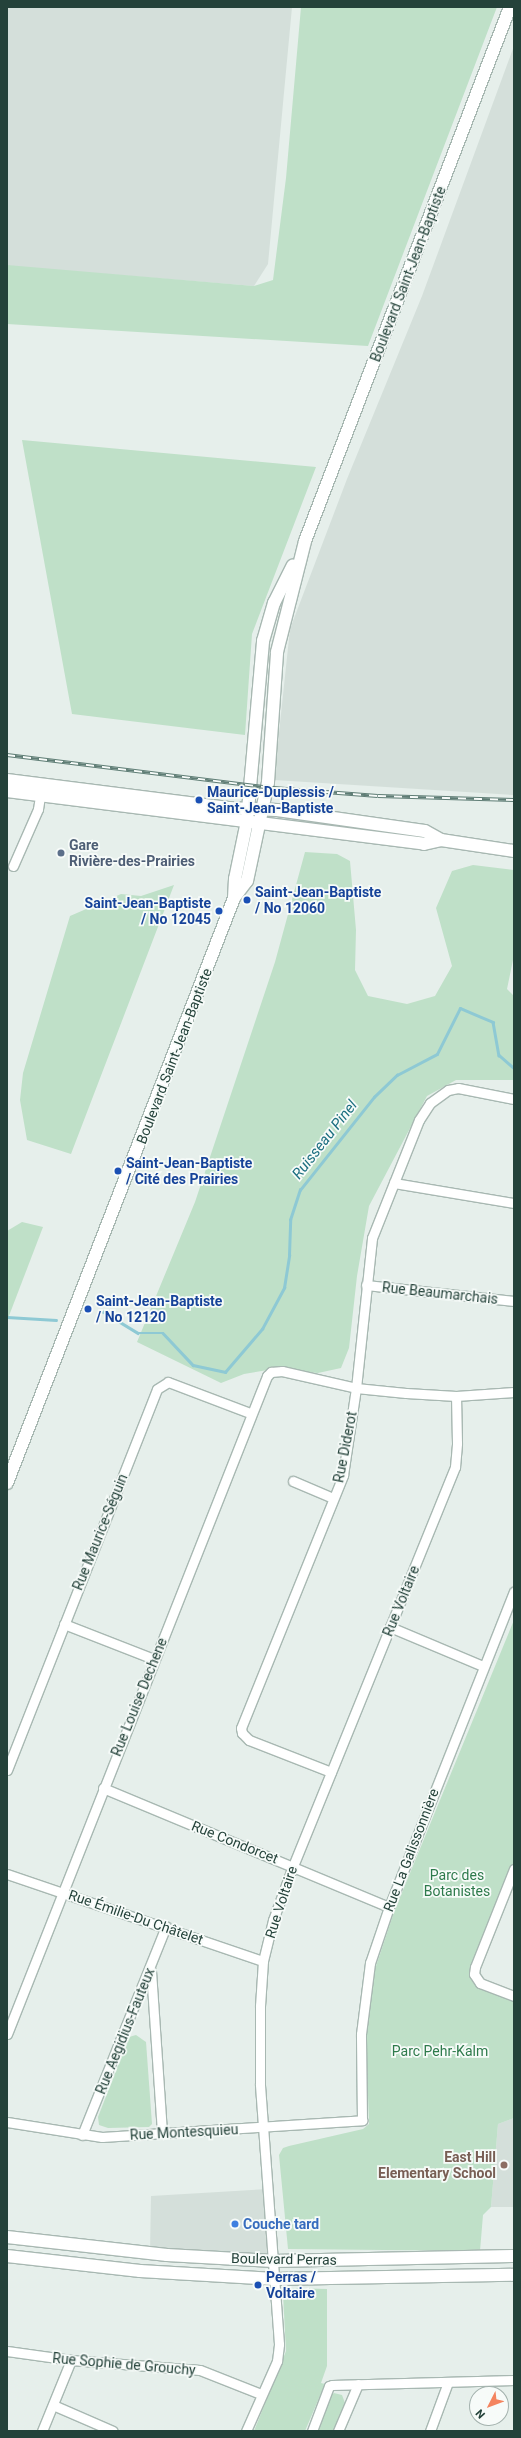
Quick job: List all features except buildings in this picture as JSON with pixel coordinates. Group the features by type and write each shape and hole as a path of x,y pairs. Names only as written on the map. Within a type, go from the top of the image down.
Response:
{"main road":[{"name":"Boulevard Saint-Jean-Baptiste","path":"7,1483 234,898 247,880 261,822 268,782 277,652 306,541 510,7"},
{"name":"Boulevard Saint-Jean-Baptiste","path":"234,898 235,879 247,821 263,641 274,602 306,541"},
{"path":"7,780 41,790 247,821 424,844 441,840"},
{"path":"7,791 41,790 228,808 263,808 425,831 441,840 514,852"},
{"name":"Boulevard Perras","path":"7,2237 167,2255 273,2261 514,2256"},
{"name":"Boulevard Perras","path":"7,2256 140,2271 275,2279 514,2275"}],"street":[{"path":"13,866 38,809 41,790"},
{"name":"Rue Diderot","path":"331,1772 249,1740 242,1733 241,1728 343,1476 356,1388 372,1238 419,1120 430,1103 448,1090 469,1088 514,1099"},
{"path":"394,1183 514,1203"},
{"name":"Rue Beaumarchais","path":"366,1285 514,1301"},
{"name":"Rue Louise Dechene","path":"7,2034 102,1788 263,1381 272,1372 282,1371 356,1388"},
{"name":"Rue Maurice-Séguin","path":"7,1770 157,1389 168,1382 250,1413"},
{"path":"356,1388 456,1396 514,1392"},
{"name":"Rue Voltaire","path":"246,2431 261,2394 270,2379 279,2352 275,2279 263,2128 259,2045 263,1961 273,1920 293,1866 454,1467 457,1449 456,1396"},
{"path":"293,1481 333,1498"},
{"name":"Rue La Galissonnière","path":"362,2120 361,2034 370,1963 389,1907 483,1666 514,1592"},
{"path":"64,1624 154,1659"},
{"path":"390,1627 483,1666"},
{"name":"Rue Condorcet","path":"102,1788 389,1907"},
{"path":"514,1869 475,1967 474,1974 480,1982 514,1996"},
{"name":"Rue Émilie-Du Châtelet","path":"7,1874 166,1926 263,1961"},
{"name":"Rue Aegidius-Fauteux","path":"82,2135 151,1968 166,1926"},
{"path":"151,1968 162,2133"},
{"name":"Rue Montesquieu","path":"7,2122 102,2137 263,2128 362,2120"},
{"name":"Rue Sophie de Grouchy","path":"7,2352 71,2360 200,2370 261,2394"},
{"path":"42,2431 71,2360"},
{"path":"312,2431 329,2386 514,2380"},
{"path":"430,2431 448,2382"},
{"path":"338,2431 358,2384"},
{"path":"53,2405 113,2431"}],"shaded area":[{"path":"7,7 292,7 268,264 254,286 7,266"},
{"path":"514,46 514,795 274,780 290,629 347,479 422,296"},
{"name":"East Hill Elementary School","path":"514,2118 514,2207 491,2207 498,2124"},
{"path":"268,2189 272,2253 150,2253 151,2196"}],"green space":[{"path":"301,7 497,7 368,346 7,324 7,265 254,286 273,280 286,178"},
{"path":"22,440 316,467 252,634 245,735 72,714"},
{"path":"305,852 337,854 350,861 356,930 355,970 368,996 407,1004 435,996 452,966 436,908 452,871 473,865 514,870 514,955 507,989 514,996 514,1080 456,1080 427,1096 369,1206 357,1276 349,1348 341,1368 318,1373 274,1369 244,1374 221,1383 137,1342 195,1202 275,962"},
{"path":"174,885 71,1154 27,1140 20,1100 23,1073 70,916 121,894 141,896"},
{"path":"22,1222 43,1227 7,1321 7,1231"},
{"name":"Parc Pehr-Kalm","path":"514,1620 514,1869 475,1967 480,1983 514,1996 514,2118 498,2124 491,2207 483,2215 480,2251 288,2249 279,2155 283,2148 363,2129 369,2124 366,2037 374,1972 394,1912"},
{"path":"136,2035 146,2042 152,2124 149,2127 108,2128 99,2125 98,2117 129,2037"},
{"path":"291,2288 327,2289 327,2366 321,2383 325,2384 305,2431 254,2431 286,2351 283,2294"},
{"path":"334,2393 342,2395 345,2403 333,2431 320,2431 318,2427 329,2396"}],"waterway":[{"name":"Ruisseau Pinel","path":"102,1311 138,1333 163,1333 193,1365 225,1372 262,1329 284,1288 289,1255 290,1220 300,1190 374,1097 397,1075 437,1054 460,1008 493,1022 499,1055 514,1068"},
{"name":"Ruisseau Pinel","path":"7,1317 56,1320"}],"railway":[{"path":"7,755 273,788 378,796 514,800"}],"place":[{"name":"Maurice-Duplessis / Saint-Jean-Baptiste","path":"199,800"},
{"name":"Gare Rivière-des-Prairies","path":"61,853"},
{"name":"Saint-Jean-Baptiste / No 12060","path":"247,900"},
{"name":"Saint-Jean-Baptiste / No 12045","path":"219,911"},
{"name":"Saint-Jean-Baptiste / Cité des Prairies","path":"118,1171"},
{"name":"Saint-Jean-Baptiste / No 12120","path":"88,1309"},
{"name":"East Hill Elementary School","path":"504,2165"},
{"name":"Couche tard","path":"235,2224"},
{"name":"Perras / Voltaire","path":"258,2285"}],"park label":[{"name":"Parc des Botanistes","path":"457,1884"}]}
